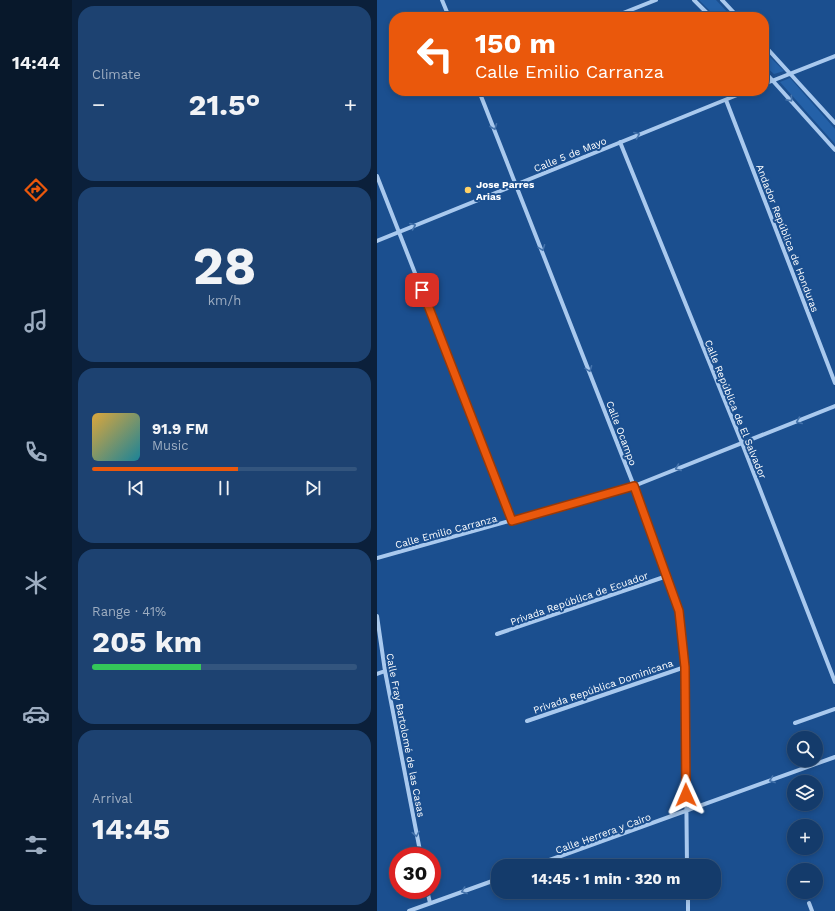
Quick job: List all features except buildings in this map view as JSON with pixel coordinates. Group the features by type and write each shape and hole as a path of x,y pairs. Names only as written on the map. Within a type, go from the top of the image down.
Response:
{"street":[{"path":"442,0 447,12"},
{"path":"626,12 656,0"},
{"path":"694,0 706,12"},
{"path":"721,0 733,12"},
{"path":"769,49 835,123"},
{"path":"769,82 835,56"},
{"path":"769,76 835,150"},
{"name":"Calle Ocampo","path":"481,96 517,184 634,486 677,603 685,667 687,859"},
{"name":"Calle 5 de Mayo","path":"377,241 735,96"},
{"name":"Andador República de Honduras","path":"726,100 835,383"},
{"name":"Calle República de El Salvador","path":"620,142 742,443 835,682"},
{"path":"377,176 512,521"},
{"name":"Calle Emilio Carranza","path":"377,558 634,486 835,406"},
{"name":"Privada República de Ecuador","path":"497,634 667,576"},
{"name":"Calle Fray Bartolomé de las Casas","path":"377,616 385,671 419,847"},
{"name":"Privada República Dominicana","path":"527,721 685,667"},
{"path":"377,674 385,671"},
{"path":"795,723 835,709"},
{"name":"Calle Herrera y Cairo","path":"552,859 835,757"},
{"path":"409,911 491,881"},
{"path":"429,899 430,903"},
{"path":"688,899 688,911"},
{"path":"809,903 812,911"}],"shaded area":[{"path":"699,0 716,0 727,12 711,12"},
{"path":"769,56 784,71 774,74 769,70"},
{"path":"790,78 835,129 835,144 780,82"}],"place":[{"name":"Jose Parres Arias","path":"468,190"}],"route":[{"path":"422,290 512,521 634,486 679,611 685,667 686,795"}]}
